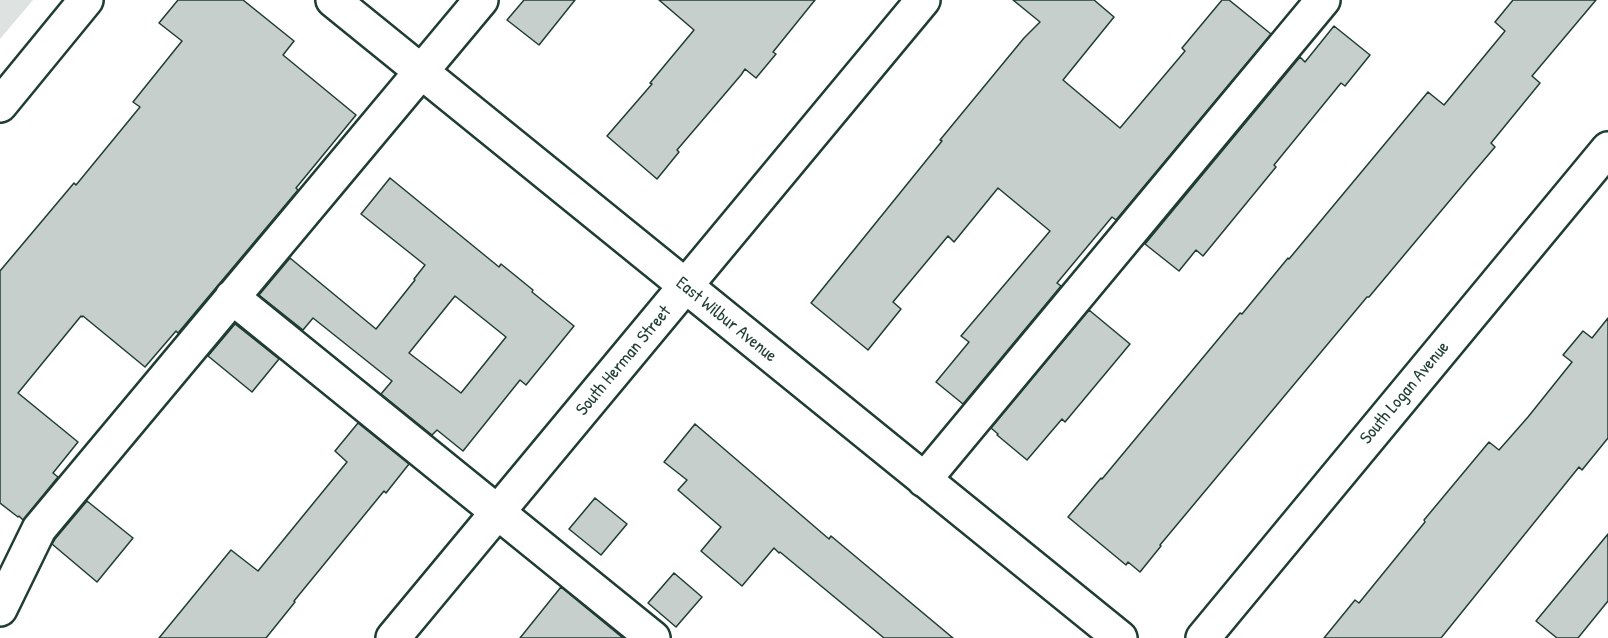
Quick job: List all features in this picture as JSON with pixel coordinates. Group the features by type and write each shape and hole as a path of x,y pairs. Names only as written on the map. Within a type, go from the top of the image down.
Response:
{"street":[{"path":"0,105 86,0"},
{"name":"East Wilbur Avenue","path":"333,0 1120,638"},
{"path":"0,609 39,529 481,0"},
{"name":"South Herman Street","path":"393,638 923,0"},
{"path":"924,480 1323,0"},
{"name":"South Logan Avenue","path":"1203,638 1608,149"},
{"path":"232,297 653,638"}],"shaded area":[{"path":"0,0 33,0 0,39"}],"building":[{"path":"178,0 243,0 294,41 283,55 356,115 296,188 298,190 178,333 176,331 145,367 81,316 18,393 78,442 53,473 58,477 23,520 0,503 0,271 74,183 76,185 140,107 133,102 182,41 159,23"},
{"path":"524,0 575,0 539,45 507,20"},
{"path":"659,0 815,0 773,52 776,54 756,78 745,69 677,150 679,152 657,179 607,136 694,30"},
{"path":"1013,0 1094,0 1114,17 1063,80 1120,128 1185,51 1182,48 1222,0 1229,0 1271,34 1116,220 1112,217 1057,283 1061,286 963,404 936,382 969,342 961,336 1050,231 998,188 954,242 948,236 893,302 901,309 868,350 811,303 942,141 940,140 1024,38 1040,22"},
{"path":"1513,0 1596,0 1532,76 1540,83 1491,143 1495,147 1367,297 1140,572 1128,562 1126,565 1068,517 1240,313 1242,314 1289,259 1428,92 1444,105 1505,31 1495,22"},
{"path":"1334,26 1370,55 1345,86 1341,83 1203,256 1196,250 1179,271 1145,244 1300,57 1305,62"},
{"path":"390,178 499,267 501,264 574,326 526,385 520,380 463,451 437,430 432,435 381,394 392,381 313,318 303,330 259,295 290,258 376,329 425,265 361,214","holes":["455,296 506,337 461,393 409,353"]},
{"path":"1089,310 1130,344 1065,422 1062,419 1027,460 991,428"},
{"path":"1608,318 1608,438 1582,470 1579,467 1441,638 1324,638 1355,600 1359,603 1489,442 1499,450 1528,417 1572,362 1563,355 1583,331 1592,338"},
{"path":"235,324 279,359 252,392 208,356"},
{"path":"358,423 409,464 386,493 384,491 266,638 159,638 231,550 258,571 347,462 335,451"},
{"path":"695,424 829,539 831,536 953,638 884,638 774,548 742,586 701,551 721,527 678,490 687,480 664,462"},
{"path":"595,498 627,524 601,555 569,529"},
{"path":"87,501 133,538 97,582 52,544"},
{"path":"1608,534 1608,601 1578,638 1557,638 1536,621"},
{"path":"674,573 702,597 676,627 648,603"},
{"path":"561,587 623,638 520,638"}]}
